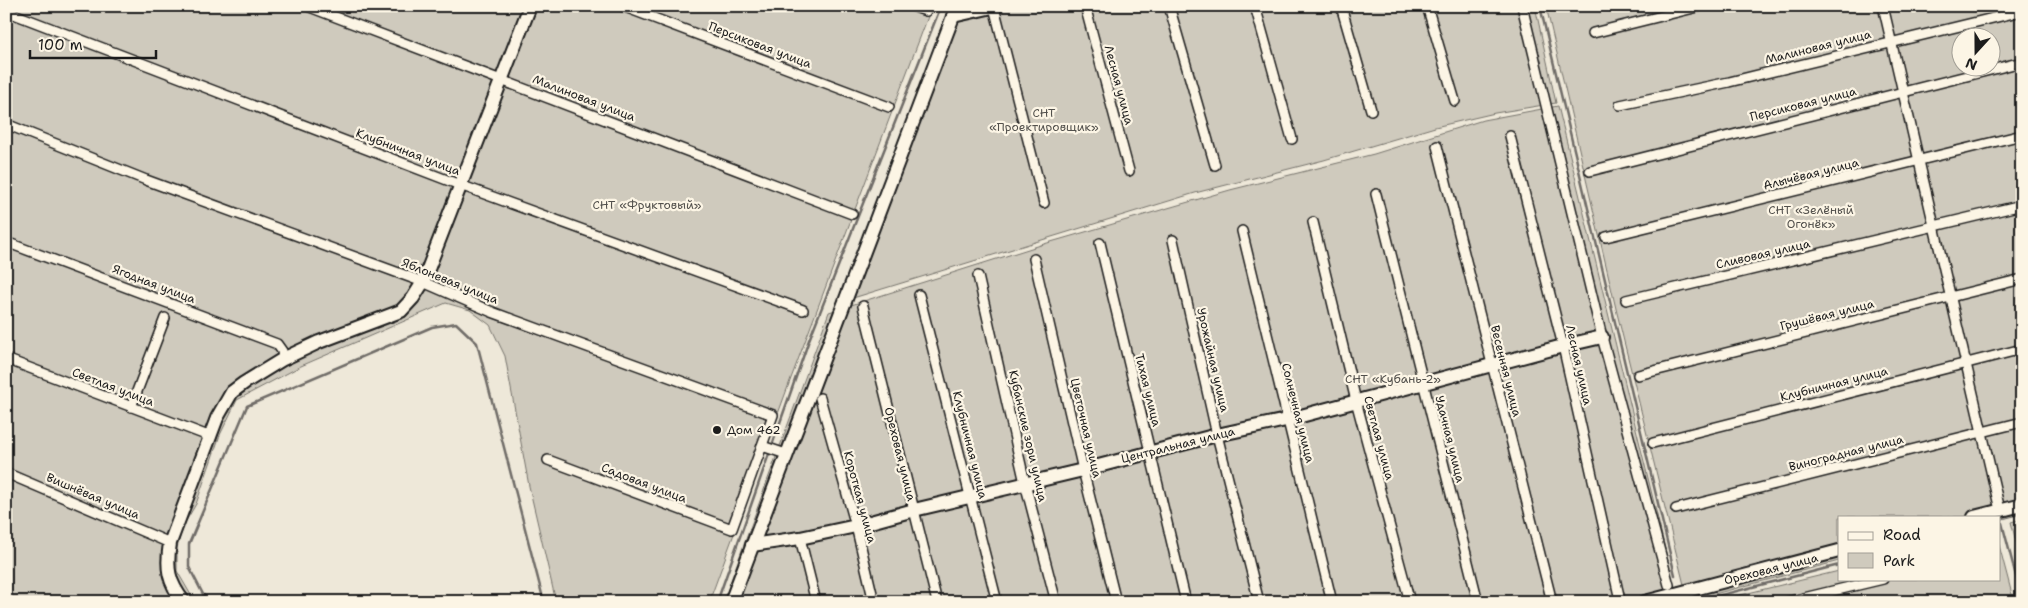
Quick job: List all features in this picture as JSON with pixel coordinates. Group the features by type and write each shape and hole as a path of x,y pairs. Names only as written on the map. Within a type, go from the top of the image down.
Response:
{"street":[{"name":"Малиновая улица","path":"307,6 852,214"},
{"path":"184,602 170,580 167,562 170,543 217,418 232,392 283,359 319,342 401,311 413,298 423,282 530,6"},
{"name":"Персиковая улица","path":"622,6 889,107"},
{"path":"912,6 927,9"},
{"path":"917,6 927,9"},
{"path":"731,602 752,545 772,449 955,11 996,6 1044,203"},
{"name":"Лесная улица","path":"1085,6 1129,171"},
{"path":"1169,6 1215,165"},
{"path":"1255,6 1292,139"},
{"path":"1341,6 1371,110"},
{"path":"1428,6 1455,101"},
{"path":"1522,6 1602,337 1669,585"},
{"path":"1593,33 1702,6"},
{"path":"1883,6 2000,510"},
{"name":"Клубничная улица","path":"6,11 460,185 803,310"},
{"name":"Малиновая улица","path":"1620,105 1729,82 2022,11"},
{"name":"Персиковая улица","path":"1590,171 2022,62"},
{"name":"Яблоневая улица","path":"6,124 146,180 423,282 492,312 773,415 772,449 732,529"},
{"name":"Алычёвая улица","path":"1606,237 2022,135"},
{"name":"Лесная улица","path":"1510,136 1563,346 1620,600"},
{"name":"Весенняя улица","path":"1437,146 1552,602"},
{"name":"Удачная улица","path":"1376,194 1478,602"},
{"name":"Сливовая улица","path":"1626,300 2022,205"},
{"name":"Светлая улица","path":"1313,222 1356,401 1410,602"},
{"name":"Солнечная улица","path":"1242,231 1286,420 1332,602"},
{"name":"Урожайная улица","path":"1173,240 1216,435 1259,602"},
{"name":"Ягодная улица","path":"6,242 278,344 282,350 283,359"},
{"name":"Тихая улица","path":"1100,243 1186,602"},
{"name":"Цветочная улица","path":"1034,259 1116,602"},
{"name":"Кубанские зори улица","path":"978,276 1025,483 1056,602"},
{"name":"Грушёвая улица","path":"1638,375 2022,279"},
{"name":"Клубничная улица","path":"919,295 997,602"},
{"name":"Ореховая улица","path":"863,306 937,602"},
{"path":"131,407 165,318"},
{"name":"Центральная улица","path":"752,545 800,538 856,526 914,510 1083,470 1150,451 1286,420 1602,337"},
{"name":"Клубничная улица","path":"1653,443 2022,349"},
{"name":"Светлая улица","path":"6,359 211,437"},
{"name":"Короткая улица","path":"820,398 856,526 874,602"},
{"name":"Виноградная улица","path":"1676,509 2022,422"},
{"name":"Садовая улица","path":"548,460 732,529"},
{"name":"Вишнёвая улица","path":"6,473 170,543"},
{"path":"1978,516 2022,505"},
{"path":"800,538 816,602"},
{"name":"Ореховая улица","path":"1645,602 1838,551"},
{"path":"1787,602 1879,580"}],"green space":[{"name":"СНТ «Фруктовый»","path":"6,6 932,6 790,381 709,602 556,602 529,486 505,356 490,325 470,310 446,303 301,366 237,400 220,435 196,504 183,526 177,548 177,571 195,602 6,602"},
{"name":"СНТ «Проектировщик»","path":"963,6 1535,6 1556,103 1495,113 1435,127 1324,160 1195,193 853,298"},
{"name":"СНТ «Зелёный Огонёк»","path":"1546,6 2022,6 2022,514 2000,520 2000,516 1838,516 1838,561 1688,601 1617,313"},
{"name":"СНТ «Кубань-2»","path":"1558,106 1678,602 723,602 829,312 1044,244 1230,190 1374,154 1483,120"},
{"path":"2022,519 2022,565 2011,522"},
{"path":"2000,549 2014,602 1711,602 1838,571 1838,580 2000,580"}],"waterway":[{"path":"717,602 809,340 941,6"},
{"path":"1540,6 1675,575"},
{"path":"207,602 189,567 189,544 247,406 432,327 456,323 477,343 544,602"},
{"path":"2000,524 2002,523 2022,599"},
{"path":"1694,602 1838,565"}],"place":[{"name":"Дом 462","path":"717,430"}]}
